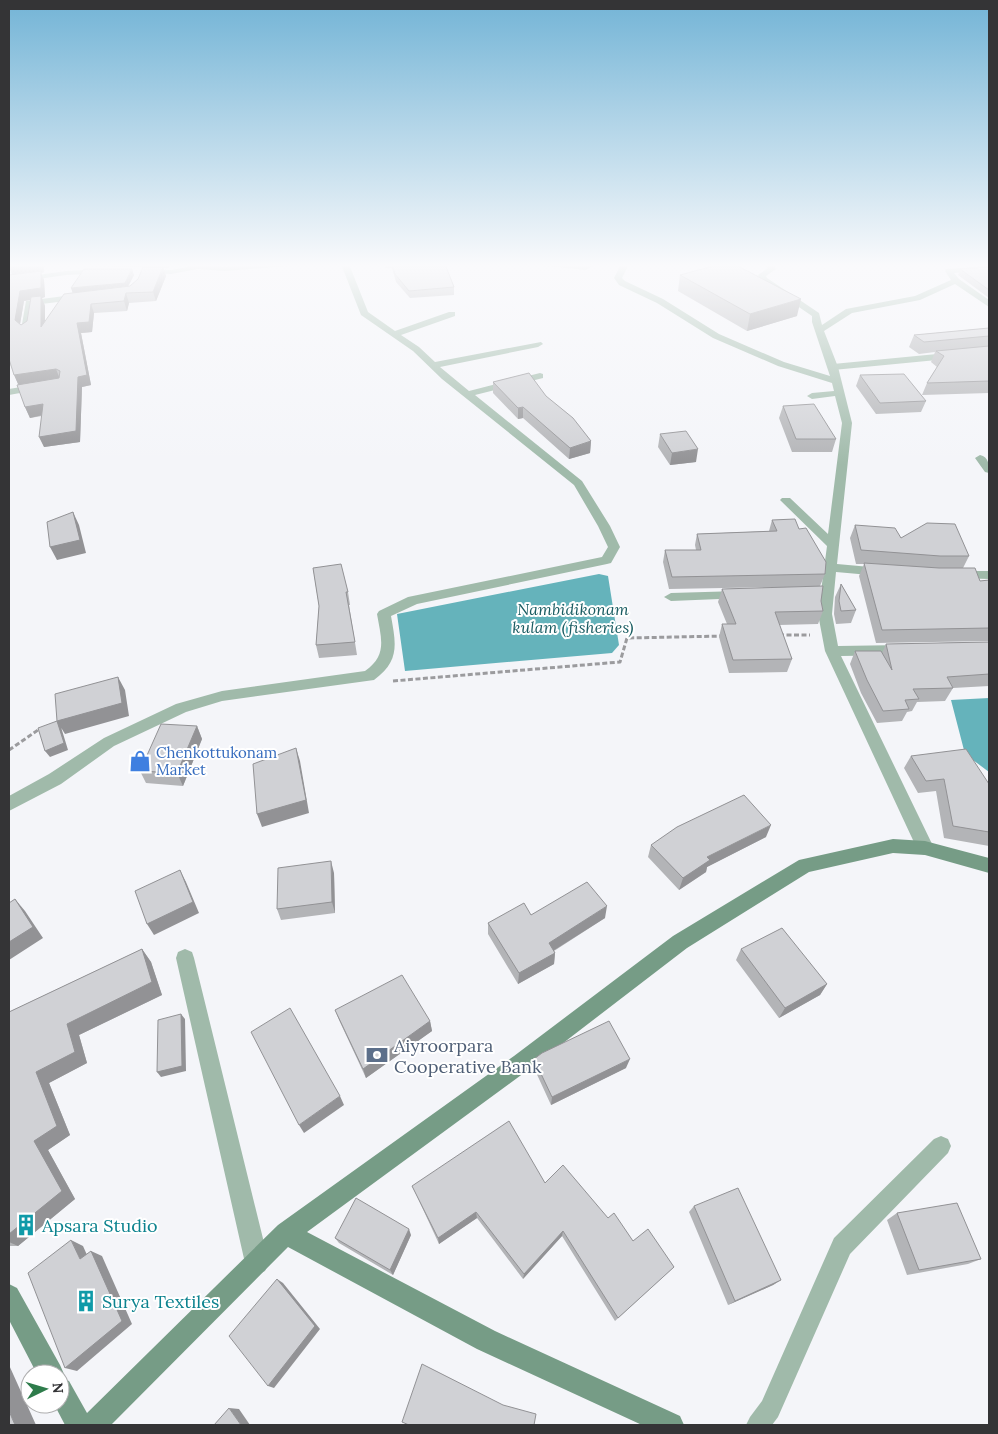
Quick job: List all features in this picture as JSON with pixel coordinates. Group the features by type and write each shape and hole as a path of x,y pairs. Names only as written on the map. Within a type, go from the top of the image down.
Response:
{"main road":[{"path":"93,1425 286,1233 522,1063 680,942 805,865 893,846 925,848 989,866"},
{"path":"286,1233 486,1340 671,1425"},
{"path":"9,1296 46,1364"},
{"path":"70,1408 79,1425"}],"street":[{"path":"9,804 55,779 109,742 182,708 222,696 369,676 380,669 389,652 384,614 413,600 607,560 614,547 604,526 578,483 467,394 416,349 390,331"},
{"path":"394,334 403,331"},
{"path":"708,331 838,387"},
{"path":"820,331 834,367 847,423 831,568 823,592 828,634 832,651 925,848"},
{"path":"433,365 538,344"},
{"path":"467,394 540,376"},
{"path":"9,392 52,385"},
{"path":"812,396 838,387"},
{"path":"980,458 989,470"},
{"path":"786,500 833,545"},
{"path":"831,568 896,573"},
{"path":"942,575 989,575"},
{"path":"671,597 749,595"},
{"path":"832,651 920,650"},
{"path":"185,958 257,1263"}],"lane":[{"path":"834,367 989,352"},
{"path":"758,1425 770,1409 842,1246 942,1146"}],"path":[{"path":"771,635 828,634"},
{"path":"369,676 392,681 620,662 627,638 733,636"},
{"path":"9,750 38,730"}],"water":[{"name":"Nambidikonam kulam (fisheries)","path":"599,574 608,576 619,645 612,653 405,671 397,614"},
{"path":"989,698 989,772 965,754 951,700"}],"building":[{"path":"9,331 79,331 87,375 78,377 76,431 39,437 43,404 25,407 17,385 59,378 60,371 56,369 14,375 9,359"},
{"path":"958,331 989,331 989,336 924,342 914,335"},
{"path":"989,346 989,381 927,383 944,356 936,351"},
{"path":"529,373 546,396 573,418 591,441 570,448 523,407 518,408 493,382"},
{"path":"904,374 926,401 880,403 860,375"},
{"path":"814,404 836,439 796,439 783,406"},
{"path":"686,431 698,449 672,453 660,434"},
{"path":"73,512 80,540 50,547 47,522"},
{"path":"795,519 799,529 806,528 826,562 825,574 672,577 665,550 701,550 697,534 777,531 772,520"},
{"path":"927,523 955,524 969,556 940,556 861,550 855,525 895,528 901,538"},
{"path":"864,563 939,568 975,568 980,581 989,580 989,628 882,630"},
{"path":"341,564 348,592 346,592 355,642 316,645 319,606 313,568"},
{"path":"841,584 856,610 841,611 839,601"},
{"path":"823,586 821,601 823,611 775,612 792,659 733,660 722,624 736,624 722,589"},
{"path":"989,642 989,674 947,677 953,688 913,689 919,699 905,700 909,709 883,711 855,651 881,651 892,670 886,644"},
{"path":"118,677 122,703 57,721 55,694"},
{"path":"57,721 64,743 45,751 38,728"},
{"path":"161,724 197,726 177,773 140,771"},
{"path":"296,748 306,800 257,814 253,764"},
{"path":"966,749 989,784 989,832 953,826 944,779 926,781 911,756"},
{"path":"744,795 771,825 707,857 710,860 683,878 651,845 677,827"},
{"path":"331,861 332,902 277,909 278,868"},
{"path":"180,870 193,902 147,924 135,891"},
{"path":"587,882 607,906 549,943 555,953 519,973 488,923 524,903 531,915"},
{"path":"15,899 33,927 9,942 9,903"},
{"path":"782,928 827,984 785,1008 741,949"},
{"path":"142,949 152,982 67,1024 75,1052 36,1072 57,1126 34,1141 62,1191 9,1234 9,1012"},
{"name":"Aiyroorpara Cooperative Bank","path":"402,975 430,1021 363,1069 335,1010"},
{"path":"290,1008 340,1096 299,1125 251,1032"},
{"path":"181,1014 182,1066 157,1072 158,1020"},
{"path":"609,1021 630,1059 552,1097 534,1059 542,1053"},
{"path":"509,1121 545,1183 563,1165 608,1218 614,1213 633,1241 648,1229 674,1267 618,1318 563,1231 524,1274 476,1212 438,1238 412,1186"},
{"path":"738,1188 781,1280 735,1301 694,1206"},
{"path":"356,1198 409,1229 390,1270 335,1238"},
{"path":"957,1203 981,1259 919,1270 897,1213"},
{"name":"Surya Textiles","path":"71,1240 80,1259 91,1251 122,1321 70,1364 63,1364 28,1273"},
{"path":"277,1279 315,1326 268,1386 229,1336"},
{"path":"422,1364 503,1405 536,1414 534,1425 409,1425 402,1422"},
{"path":"229,1408 241,1425 214,1425"},
{"path":"9,1411 15,1425 9,1425"}],"place":[{"name":"Chenkottukonam Market","path":"140,761"},
{"name":"Aiyroorpara Cooperative Bank","path":"377,1055"},
{"name":"Apsara Studio","path":"26,1225"},
{"name":"Surya Textiles","path":"86,1301"}]}
